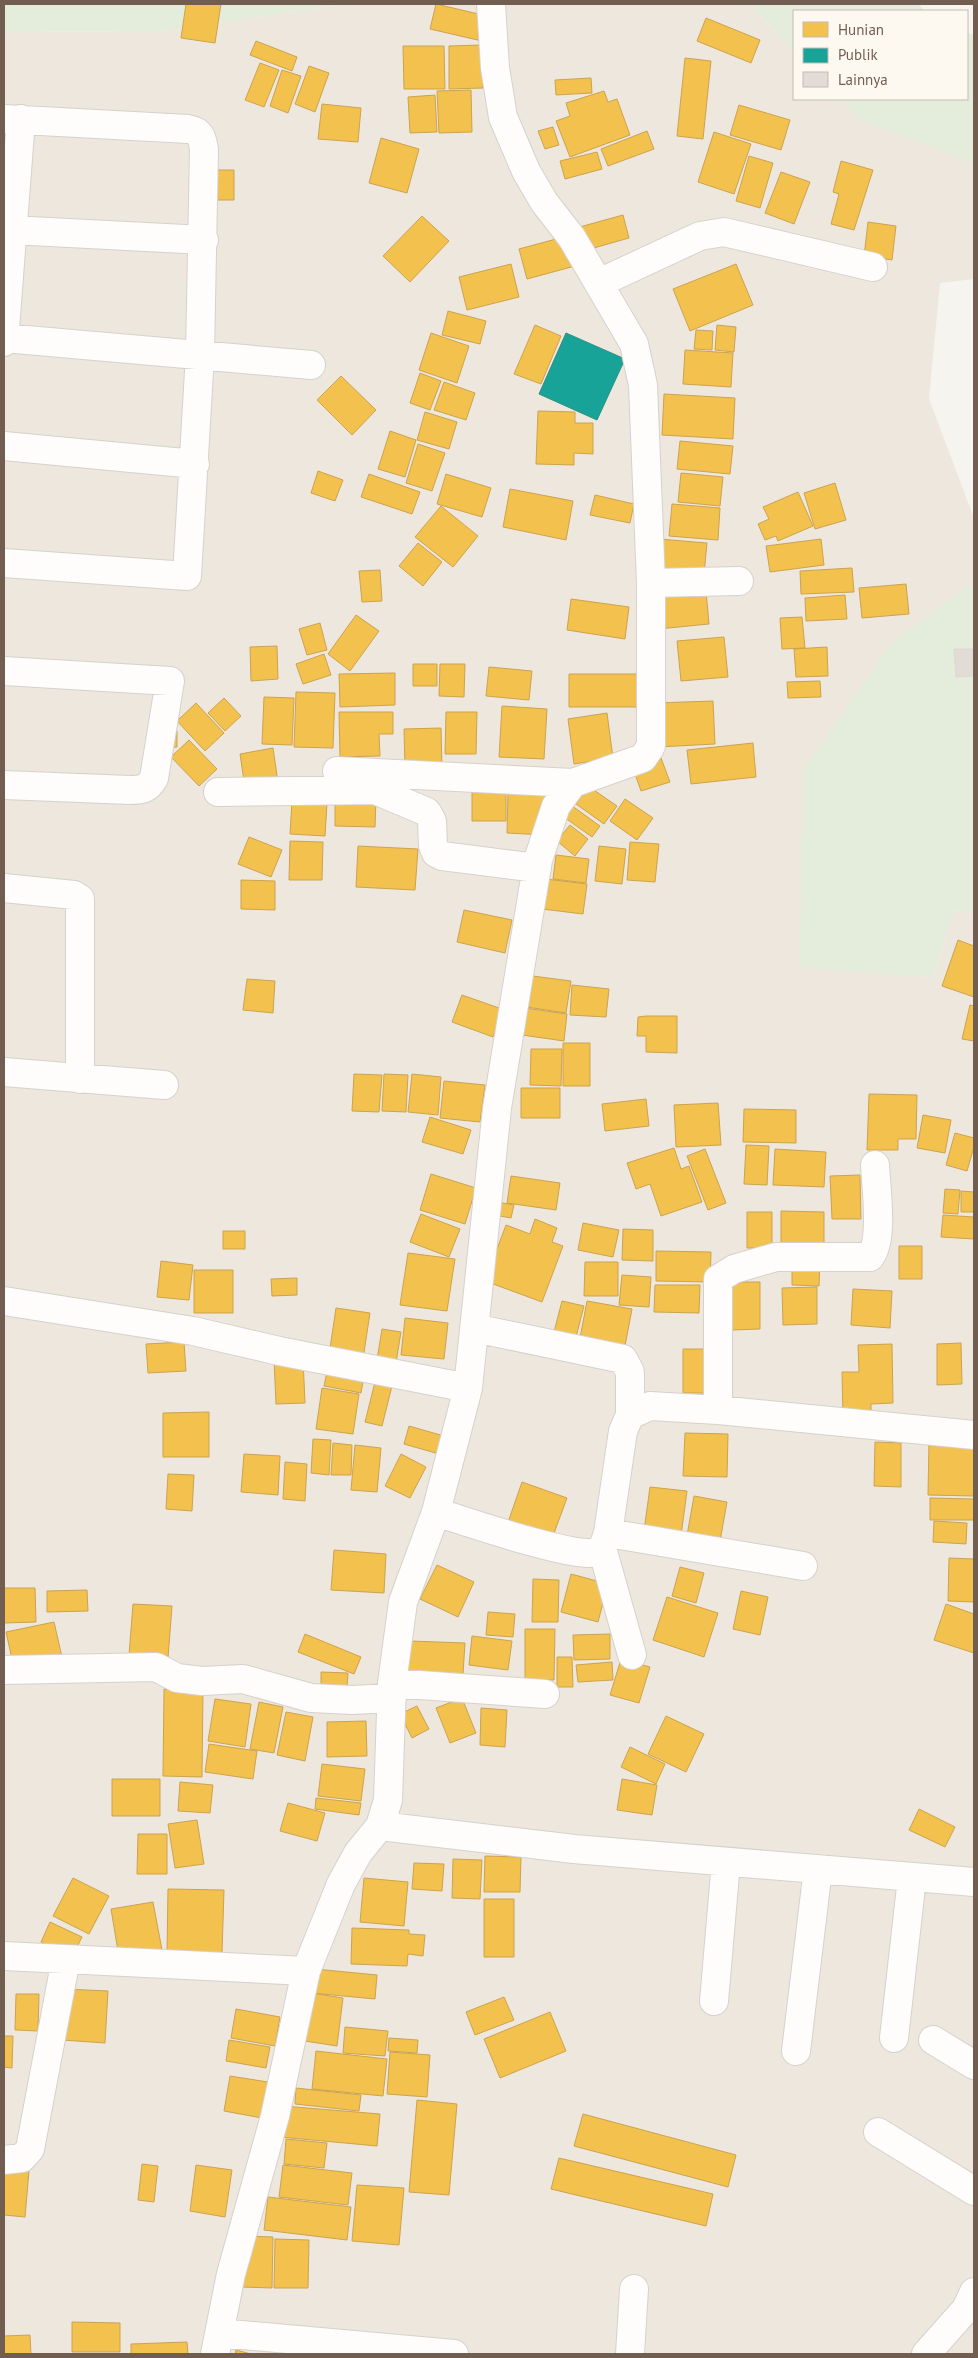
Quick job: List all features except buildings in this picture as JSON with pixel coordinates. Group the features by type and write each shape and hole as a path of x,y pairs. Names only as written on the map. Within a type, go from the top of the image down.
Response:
{"street":[{"path":"337,771 573,783 643,758 651,746 651,583 643,385 634,344 572,238 544,202 526,171 503,117 495,68 491,4"},
{"path":"4,342 11,230 12,119 196,130 202,137 204,149 204,240 195,464 187,576 4,563"},
{"path":"11,230 204,240"},
{"path":"599,283 700,236 724,232 873,268"},
{"path":"4,338 311,365"},
{"path":"4,446 195,464"},
{"path":"651,583 739,581"},
{"path":"4,671 170,680 154,778 150,785 143,790 4,785"},
{"path":"454,2354 218,2344 231,2274 275,2116 306,1970 340,1884 358,1853 380,1826 388,1800 392,1690 402,1602 436,1512 468,1388 497,1108 537,868 556,806 573,783"},
{"path":"218,792 375,790 428,812 432,821 433,846 436,853 442,856 537,868"},
{"path":"4,888 74,895 80,899 80,1079"},
{"path":"4,1072 164,1085"},
{"path":"718,1410 718,1279 734,1269 776,1257 870,1257 875,1251 877,1238 875,1165"},
{"path":"4,1301 193,1331 278,1351 468,1388"},
{"path":"474,1328 623,1359 630,1372 630,1414 623,1431 605,1541 632,1655"},
{"path":"630,1414 650,1406 718,1410 974,1435"},
{"path":"436,1512 564,1550 589,1553 605,1541 804,1566"},
{"path":"4,1670 156,1667 177,1678 202,1681 243,1679 311,1698 352,1700 392,1690 545,1694"},
{"path":"380,1826 574,1848 974,1882"},
{"path":"714,2001 726,1862"},
{"path":"796,2051 818,1869"},
{"path":"894,2038 912,1878"},
{"path":"4,1956 306,1970"},
{"path":"4,2160 22,2158 30,2149 66,1959"},
{"path":"933,2040 974,2065"},
{"path":"878,2132 974,2191"},
{"path":"630,2354 634,2289"},
{"path":"926,2354 966,2308 974,2292"}],"shaded area":[{"path":"347,4 749,4 793,50 793,100 841,100 860,120 974,163 974,279 940,283 929,399 974,518 974,581 890,645 800,967 933,977 954,911 974,913 974,2354 4,2354 4,31 156,32"}],"green space":[{"path":"4,4 347,4 156,32 4,31"},
{"path":"749,4 919,4 923,10 793,10 793,50"},
{"path":"968,33 974,35 974,163 860,120 841,100 968,100"},
{"path":"974,581 974,913 954,911 933,977 800,968 803,770 890,645"}]}
